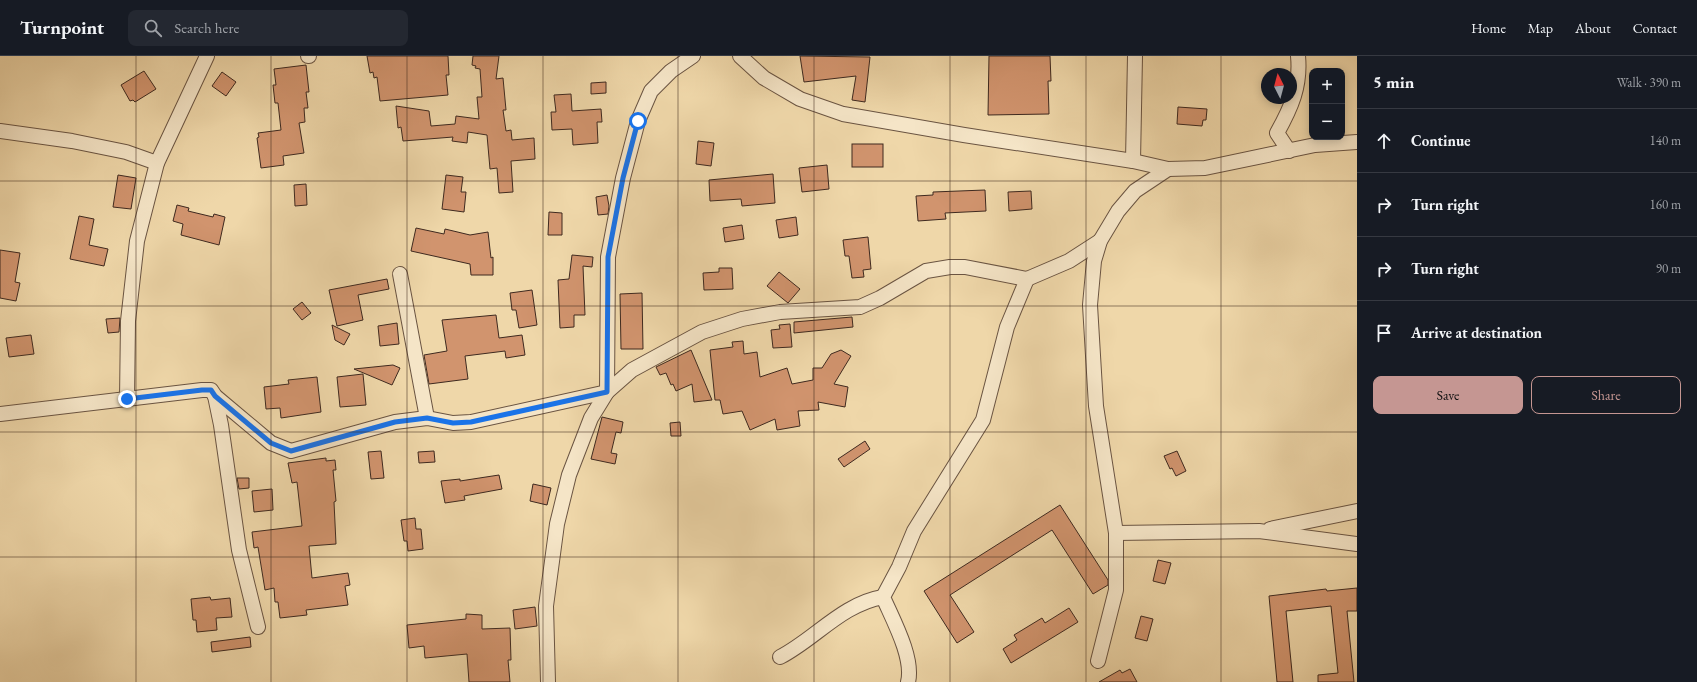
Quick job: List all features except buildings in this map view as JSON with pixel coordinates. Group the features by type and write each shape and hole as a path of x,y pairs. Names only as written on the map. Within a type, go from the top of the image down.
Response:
{"street":[{"path":"127,399 128,321 137,241 157,163 207,56"},
{"path":"607,392 608,257 623,178 638,121 651,91 671,71 693,56"},
{"path":"740,56 764,78 800,99 842,114 1168,168 1205,168 1315,145 1357,142"},
{"path":"1133,161 1135,56"},
{"path":"1289,151 1277,133 1289,111 1297,90 1299,69 1298,56"},
{"path":"0,131 72,141 126,152 157,163"},
{"path":"1098,661 1116,590 1116,533 1096,406 1090,305 1094,261 1100,241 1118,211 1135,191 1168,168"},
{"path":"548,682 546,606 557,524 569,475 591,418 607,392 632,370 702,332 742,319 780,312 860,307 880,298 926,271 950,267 966,267 1027,279 1069,261 1100,241"},
{"path":"400,274 427,418"},
{"path":"780,657 797,648 837,617 870,600 883,597 899,567 914,531 983,420 1007,327 1027,279"},
{"path":"0,414 211,390 215,396 271,443 291,451 395,422 427,418 453,423 471,422 607,392"},
{"path":"215,396 239,550 258,627"},
{"path":"1260,531 1357,510"},
{"path":"1116,533 1260,531 1357,544"},
{"path":"883,597 900,637 910,672 908,682"}],"route":[{"path":"127,399 211,390 215,396 271,443 291,451 395,422 427,418 453,423 471,422 607,392 608,257 623,178 638,121"}]}
